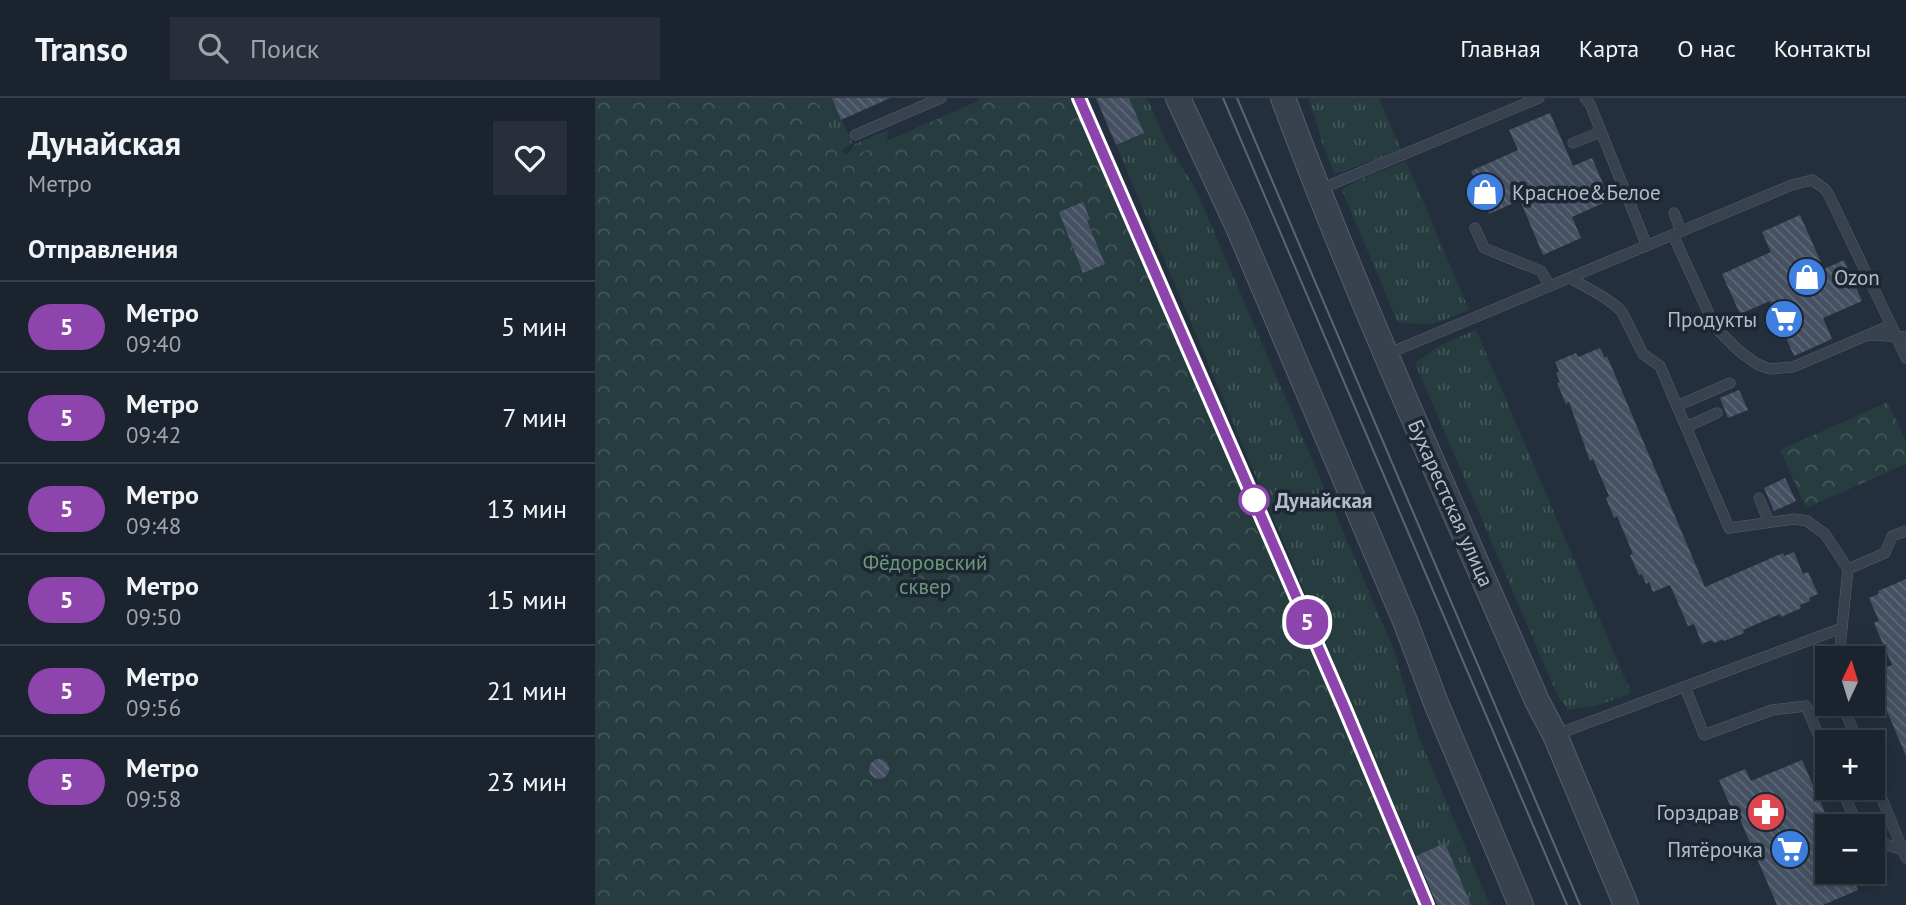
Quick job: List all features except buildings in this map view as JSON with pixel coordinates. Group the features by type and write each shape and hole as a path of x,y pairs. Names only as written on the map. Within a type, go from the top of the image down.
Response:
{"street":[{"path":"1178,98 1237,225 1306,387 1521,905"},
{"name":"Бухарестская улица","path":"1283,98 1317,190 1387,355 1555,735 1626,905"}],"lane":[{"path":"855,135 941,98"},
{"path":"1317,190 1539,98"},
{"path":"1585,98 1590,104 1647,246"},
{"path":"1573,143 1601,132"},
{"path":"1387,355 1677,233 1812,180 1829,195 1891,325 1902,341 1906,358"},
{"path":"1674,213 1677,233 1715,327 1739,351 1757,364 1770,369 1793,367 1891,325"},
{"path":"1475,228 1484,248 1541,271 1550,286"},
{"path":"1570,278 1602,296 1622,312 1643,354 1660,366 1729,528 1794,519 1807,521 1825,534 1847,569 1840,646"},
{"path":"1866,335 1902,341"},
{"path":"1677,405 1730,383"},
{"path":"1686,427 1717,413"},
{"path":"1759,498 1769,522"},
{"path":"1847,569 1885,553 1892,536 1906,531"},
{"path":"1555,735 1842,628"},
{"path":"1685,687 1704,735 1772,710 1806,706 1816,730"},
{"path":"1882,800 1904,854"},
{"path":"1885,845 1904,854"}],"green space":[{"name":"Фёдоровский сквер","path":"595,98 814,98 842,161 979,101 978,98 1085,98 1418,905 595,905"},
{"path":"799,98 832,98 852,143 842,150 845,155 855,144 888,130 887,141 975,104 818,172"},
{"path":"1129,98 1147,98 1166,141 1196,190 1394,650 1418,735 1490,905 1471,905 1445,843 1416,856 1116,145 1144,133"},
{"path":"1309,98 1379,98 1401,150 1334,173"},
{"path":"1406,161 1469,310 1432,324 1398,323 1342,190 1352,183"},
{"path":"1476,330 1630,694 1596,706 1568,710 1558,697 1415,363 1441,345"},
{"path":"1888,402 1906,442 1906,464 1806,508 1780,450"}],"tram line":[{"path":"1223,98 1567,905"},
{"path":"1237,98 1580,905"}],"metro line":[{"name":"5","path":"1079,98 1345,709 1427,905"}],"place":[{"name":"Красное&Белое","path":"1485,192"},
{"name":"Ozon","path":"1807,277"},
{"name":"Продукты","path":"1784,319"},
{"name":"Дунайская","path":"1254,500"},
{"name":"Горздрав","path":"1766,812"},
{"name":"Пятёрочка","path":"1790,849"}]}
